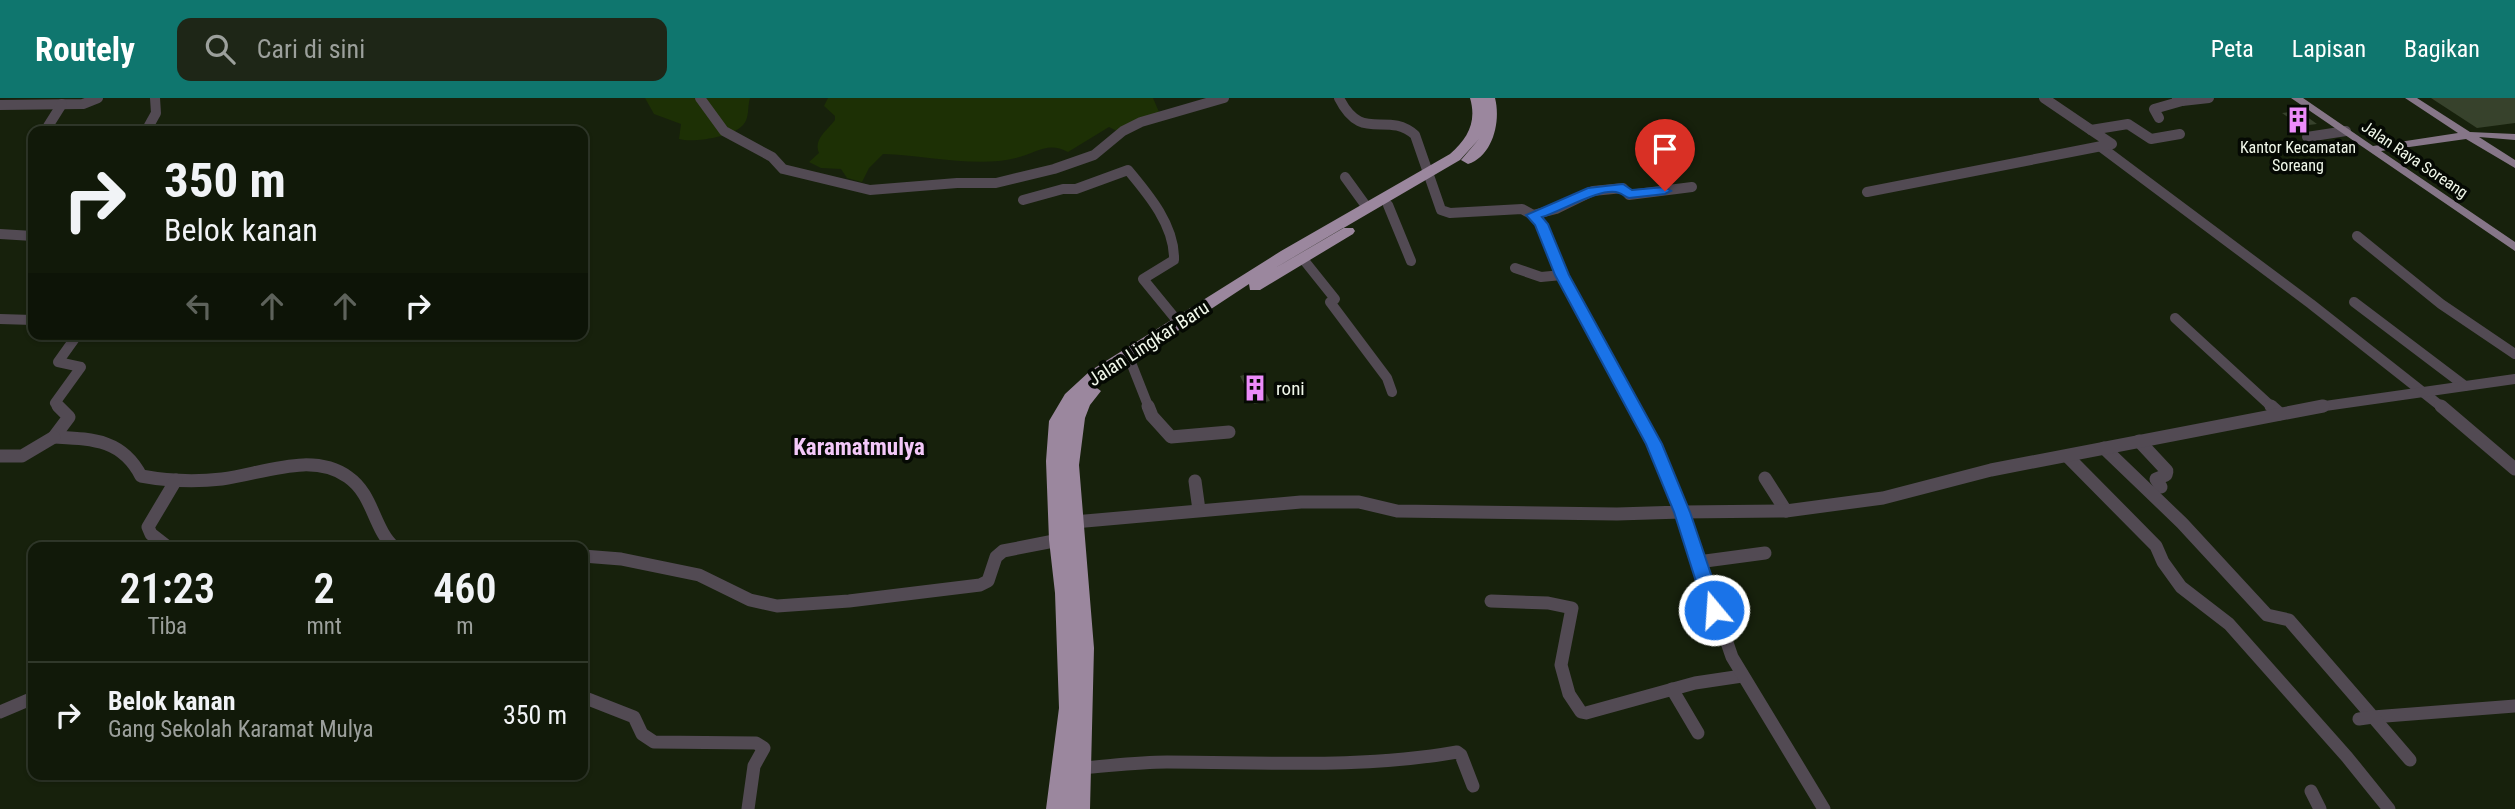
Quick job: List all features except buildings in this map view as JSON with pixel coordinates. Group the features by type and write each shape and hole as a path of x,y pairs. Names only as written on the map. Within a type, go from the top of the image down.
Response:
{"highway":[{"name":"Jalan Lingkar Baru","path":"1057,809 1069,708 1065,593 1071,461 1074,424 1080,406 1097,387 1388,205 1455,157 1471,141 1478,126 1480,112 1476,98"},
{"name":"Jalan Lingkar Baru","path":"1079,809 1082,594 1055,461 1058,421 1064,407 1078,389 1096,375 1286,254 1366,206 1429,177 1452,170 1478,151 1485,142 1493,112 1489,98"}],"main road":[{"name":"Jalan Raya Soreang","path":"2296,98 2515,247"},
{"path":"2410,98 2515,165"},
{"path":"2372,149 2469,135 2515,137"}],"street":[{"path":"0,105 83,104 98,98"},
{"path":"149,126 156,113 155,98"},
{"path":"700,98 724,131 772,157 783,169 870,190 957,183 996,183 1040,172 1087,158 1123,131 1141,122 1224,98"},
{"path":"1339,98 1345,111 1366,126 1399,125 1410,128 1438,207 1446,212 1514,208 1533,215 1541,224 1562,275 1654,444 1682,512 1722,634 1742,676 1824,809"},
{"path":"1867,192 2112,144 2044,98"},
{"path":"2159,118 2154,109 2179,100 2209,98"},
{"path":"48,126 62,104"},
{"path":"2091,130 2128,124 2151,139 2180,134"},
{"path":"2307,137 2346,131"},
{"path":"2101,147 2287,283 2424,392 2515,469"},
{"path":"1023,200 1063,189 1072,190 1128,170 1164,220 1174,248 1174,260 1143,279 1179,323"},
{"path":"1345,177 1366,206"},
{"path":"1533,215 1556,209 1593,191 1623,188 1629,195 1692,187"},
{"path":"1388,205 1411,261"},
{"path":"0,234 28,235"},
{"path":"2357,236 2441,304 2515,354"},
{"path":"1303,259 1335,299 1330,302 1387,378 1392,392"},
{"path":"1516,268 1541,276 1562,275"},
{"path":"2354,302 2465,386"},
{"path":"2175,318 2280,414"},
{"path":"0,319 28,320"},
{"path":"0,456 12,459 24,457 54,436 69,417 55,403 80,367 58,362 74,340"},
{"path":"1132,365 1152,416 1171,437 1229,432"},
{"path":"588,556 621,559 699,575 761,604 793,606 980,585 988,581 996,557 1003,551 1069,533 1199,510 1310,502 1359,502 1397,511 1616,514 1786,511 1828,507 1883,498 1991,470 2280,414 2515,379"},
{"path":"54,436 86,439 121,451 134,461 141,476 195,481 304,464 338,469 351,477 364,494 383,534 390,542"},
{"path":"2139,441 2167,471 2166,475 2156,479 2161,487"},
{"path":"2104,448 2182,523 2267,615 2290,620 2366,718 2410,760"},
{"path":"2067,456 2156,546 2163,562 2181,587 2229,624 2347,757 2389,809"},
{"path":"1765,478 1786,511"},
{"path":"161,542 151,534 148,527 176,480"},
{"path":"1195,481 1199,510"},
{"path":"1698,562 1765,553"},
{"path":"1491,601 1548,603 1572,608 1574,614 1561,648 1561,667 1567,693 1581,712 1586,713 1672,689 1742,676"},
{"path":"1672,689 1698,733"},
{"path":"588,699 634,717 642,734 654,742 756,743 764,748 754,766 748,809"},
{"path":"0,712 28,700"},
{"path":"2366,718 2515,706"},
{"path":"1081,768 1164,762 1283,764 1413,760 1457,752 1461,755 1473,786"},
{"path":"2311,791 2320,809"}],"green space":[{"path":"645,98 750,98 747,119 738,129 722,136 694,140 679,139 681,124 654,114"},
{"path":"828,98 1153,98 1159,112 1119,132 1109,127 1068,152 1048,148 1016,158 985,162 883,154 869,168 862,182 847,178 841,169 821,168 809,162 819,153 819,139 835,120 835,116 824,106"}],"place":[{"name":"Kantor Kecamatan Soreang","path":"2298,120"},
{"name":"roni","path":"1255,388"}],"district":[{"name":"Karamatmulya","path":"859,447"}],"route":[{"path":"1665,191 1629,195 1623,188 1593,191 1556,209 1533,215 1541,224 1562,275 1654,444 1682,512 1714,610"}]}
